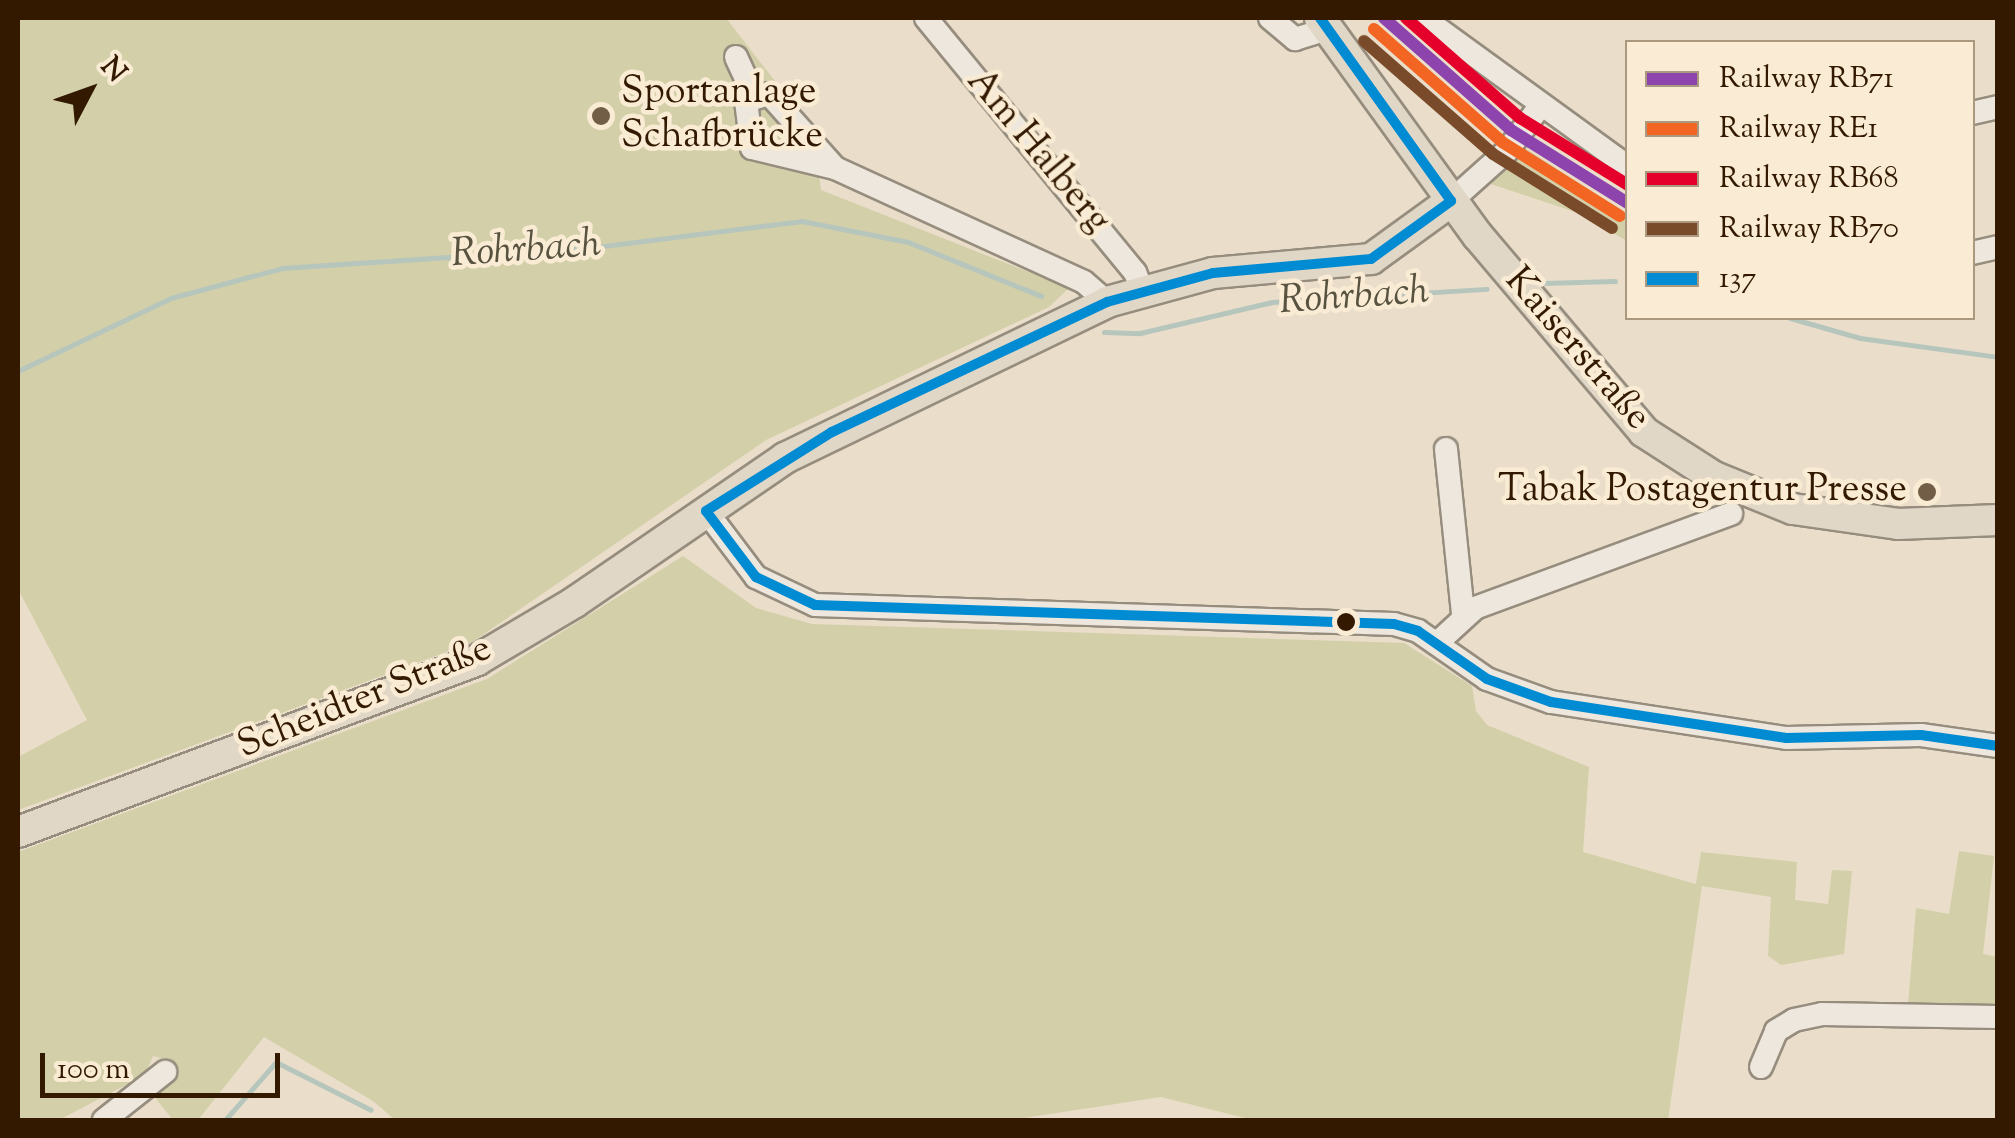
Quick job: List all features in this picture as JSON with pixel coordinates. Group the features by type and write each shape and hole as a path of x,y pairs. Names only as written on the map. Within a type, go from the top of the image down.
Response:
{"main road":[{"name":"Kaiserstraße","path":"1324,23 1451,201 1644,432 1714,477 1825,515 1908,524 1998,520"},
{"name":"Scheidter Straße","path":"18,832 477,660 575,602 706,511 832,432 1107,302 1213,274 1371,259 1451,201"}],"street":[{"name":"Am Halberg","path":"926,18 1135,272 1142,290"},
{"path":"1270,18 1294,40 1324,23"},
{"path":"1423,18 1540,106 1621,159"},
{"path":"736,56 755,98"},
{"path":"835,168 811,149 768,94 746,101 752,148 835,168 1084,282 1107,302"},
{"path":"1451,201 1507,152 1540,106"},
{"path":"1446,449 1463,614"},
{"path":"706,511 756,577 815,605 1396,624 1436,643 1487,680 1551,702 1786,738 1921,735 1998,746"},
{"path":"1436,643 1463,614 1731,514"},
{"path":"1761,1067 1776,1030 1808,1017 1998,1017"},
{"path":"104,1120 165,1072"}],"shaded area":[{"path":"18,18 726,18 813,130 821,190 1069,288 1049,307 766,440 471,643 18,810 18,757 87,720 18,589"},
{"path":"1520,145 1625,213 1625,240 1578,213 1491,184"},
{"path":"683,556 756,608 812,624 1404,643 1472,686 1476,711 1487,725 1589,767 1583,852 1696,884 1701,852 1797,862 1795,900 1828,904 1832,870 1852,871 1844,954 1781,965 1768,956 1771,897 1702,886 1668,1120 1253,1120 1161,1097 1011,1120 395,1120 373,1101 264,1037 198,1120 173,1120 153,1095 176,1073 175,1062 153,1056 145,1075 59,1120 18,1120 18,852 487,679"},
{"path":"1959,851 1994,856 1983,954 1997,957 1997,1009 1908,1005 1916,908 1949,914"}],"waterway":[{"name":"Rohrbach","path":"18,371 171,298 282,268 596,247 802,221 908,242 1041,296"},
{"name":"Rohrbach","path":"1543,283 1615,281"},
{"name":"Rohrbach","path":"1104,332 1140,333 1272,302 1487,289"},
{"name":"Rohrbach","path":"1797,320 1860,338 1998,357"},
{"path":"225,1120 276,1062 371,1110"}],"rail line":[{"name":"RB71","path":"1384,18 1511,130 1625,201"},
{"name":"RB68","path":"1406,18 1520,118 1625,183"},
{"name":"RE1","path":"1374,29 1502,142 1620,216"},
{"name":"RB70","path":"1364,41 1493,154 1612,228"}],"transit line":[{"name":"137","path":"1320,18 1451,201"},
{"name":"137","path":"706,511 832,432 1107,302 1213,273 1371,259 1451,201"},
{"name":"137","path":"706,511 756,577 815,605 1394,624 1418,631 1487,679 1551,702 1786,738 1921,735 1998,746"}],"place":[{"name":"Sportanlage Schafbrücke","path":"601,116"},
{"name":"Tabak Postagentur Presse","path":"1927,492"}]}
